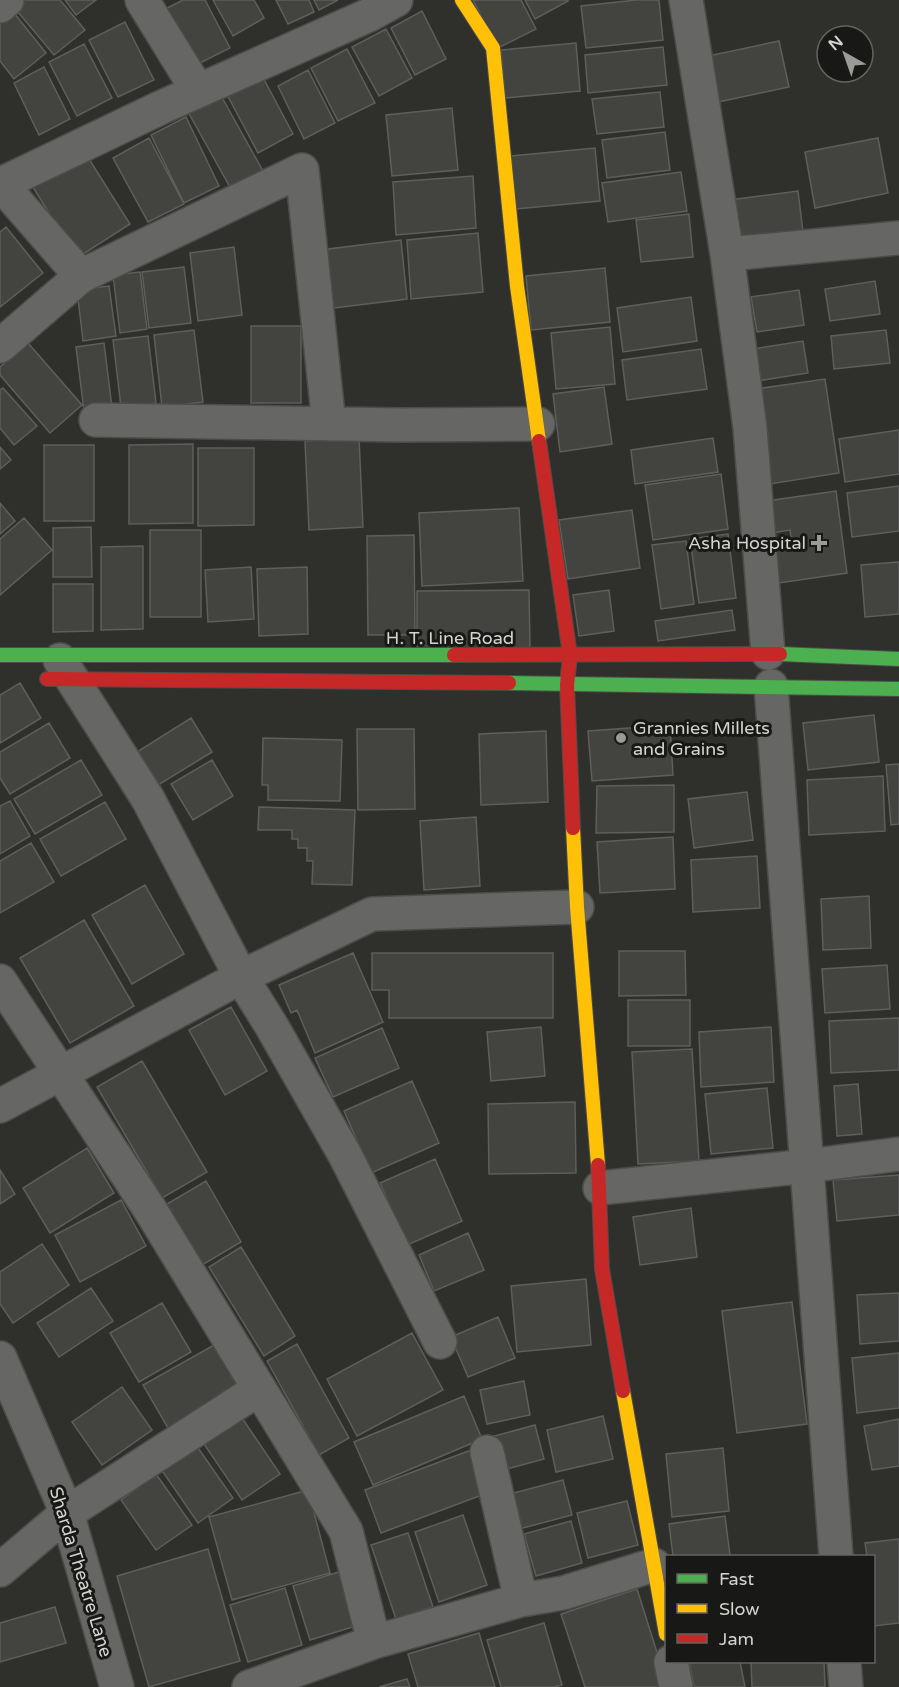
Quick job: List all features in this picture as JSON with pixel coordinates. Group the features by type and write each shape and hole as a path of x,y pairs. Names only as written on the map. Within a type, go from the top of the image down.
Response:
{"street":[{"path":"0,6 7,0"},
{"path":"142,0 198,91"},
{"path":"81,276 0,183 369,15 395,0"},
{"path":"462,0 493,48 517,286 570,655 567,685 577,907 600,1188 602,1269 665,1628"},
{"path":"686,0 728,254 750,428 768,653"},
{"path":"0,346 81,276 302,170 329,424"},
{"path":"728,254 899,238"},
{"path":"96,420 329,424 538,424"},
{"name":"H. T. Line Road","path":"32,678 66,668 570,655 768,653 899,659"},
{"name":"H. T. Line Road","path":"0,655 66,668 567,685 899,689"},
{"path":"66,668 148,799 241,977 345,1155 440,1342"},
{"path":"771,686 836,1555"},
{"path":"0,1107 241,977 372,914 577,907"},
{"path":"0,981 151,1211 346,1531 374,1642"},
{"path":"600,1188 899,1154"},
{"name":"Sharda Theatre Lane","path":"0,1358 67,1513 117,1687"},
{"path":"0,1570 67,1513 259,1389"},
{"path":"487,1452 521,1600"},
{"path":"249,1687 374,1642 521,1600 562,1593 654,1565"},
{"path":"671,1663 676,1687"},
{"path":"844,1663 846,1687"}],"building":[{"path":"20,0 60,0 85,30 54,55 13,6"},
{"path":"65,0 96,0 76,15"},
{"path":"183,0 205,0 230,48 194,66 165,9"},
{"path":"213,0 254,0 264,18 233,36"},
{"path":"276,0 309,0 314,12 288,24"},
{"path":"314,0 338,0 319,10"},
{"path":"473,0 521,0 536,29 498,48"},
{"path":"525,0 568,0 568,1 535,19"},
{"path":"659,0 663,40 586,48 581,6"},
{"path":"10,8 46,53 14,79 0,61 0,16"},
{"path":"422,11 446,59 415,75 391,28"},
{"path":"125,22 154,80 118,97 89,40"},
{"path":"386,29 412,78 379,96 352,47"},
{"path":"779,41 789,87 718,102 708,56"},
{"path":"576,43 580,91 505,98 501,50"},
{"path":"84,44 112,98 77,116 49,62"},
{"path":"663,47 667,85 588,93 585,55"},
{"path":"347,49 375,103 338,121 311,68"},
{"path":"44,67 70,119 39,135 14,83"},
{"path":"258,68 293,134 258,153 223,87"},
{"path":"308,70 335,123 304,139 278,86"},
{"path":"219,92 263,171 231,189 187,110"},
{"path":"660,92 664,127 597,134 592,99"},
{"path":"452,108 458,170 392,176 386,115"},
{"path":"186,117 219,186 184,203 151,135"},
{"path":"665,132 670,170 607,178 602,140"},
{"path":"149,138 184,204 148,222 113,158"},
{"path":"878,138 888,193 815,208 805,152"},
{"path":"595,148 600,201 516,209 511,156"},
{"path":"84,151 130,224 77,258 31,184"},
{"path":"681,172 687,211 608,222 602,183"},
{"path":"473,176 476,228 396,235 393,182"},
{"path":"798,191 804,240 728,250 722,201"},
{"path":"689,214 693,257 641,262 636,220"},
{"path":"6,227 43,273 0,307 0,232"},
{"path":"478,233 483,292 411,299 407,240"},
{"path":"401,240 407,299 326,309 320,250"},
{"path":"234,247 242,315 198,321 190,253"},
{"path":"184,267 191,323 149,328 142,272"},
{"path":"605,268 610,322 531,330 526,276"},
{"path":"140,272 147,329 120,333 113,275"},
{"path":"875,281 880,314 830,321 825,289"},
{"path":"109,286 116,336 83,341 77,290"},
{"path":"799,290 804,325 757,332 751,297"},
{"path":"691,297 697,341 623,352 617,308"},
{"path":"251,326 301,326 301,403 251,403"},
{"path":"610,327 615,384 556,389 551,333"},
{"path":"194,330 203,402 162,407 154,335"},
{"path":"886,330 890,363 834,369 831,336"},
{"path":"148,336 156,403 121,407 113,340"},
{"path":"803,341 808,373 758,381 753,349"},
{"path":"28,343 82,405 50,433 0,375 0,367"},
{"path":"104,343 112,408 84,411 76,347"},
{"path":"701,349 707,389 627,400 622,360"},
{"path":"825,379 839,473 770,484 756,389"},
{"path":"604,387 612,444 560,452 553,394"},
{"path":"3,388 37,426 14,445 0,428 0,390"},
{"path":"899,430 899,474 845,482 839,439"},
{"path":"359,438 363,527 309,530 305,441"},
{"path":"713,438 718,472 635,484 631,450"},
{"path":"193,444 193,523 129,524 129,445"},
{"path":"44,445 94,445 94,521 44,521"},
{"path":"0,447 11,460 0,469"},
{"path":"198,448 254,448 254,525 198,526"},
{"path":"721,474 728,529 653,540 645,485"},
{"path":"899,486 899,531 852,537 847,493"},
{"path":"836,491 847,573 779,583 773,547 792,544 790,530 772,533 767,501"},
{"path":"0,503 15,521 0,534"},
{"path":"519,508 523,581 422,586 419,513"},
{"path":"632,510 640,568 568,579 559,520"},
{"path":"24,518 52,550 0,595 0,539"},
{"path":"91,527 92,577 53,577 53,528"},
{"path":"150,530 201,530 201,617 150,617"},
{"path":"728,534 736,598 699,603 690,539"},
{"path":"414,535 415,635 368,635 367,536"},
{"path":"686,541 694,604 661,609 652,545"},
{"path":"143,546 143,629 101,630 101,547"},
{"path":"899,562 899,614 865,617 861,565"},
{"path":"251,567 254,619 208,622 205,570"},
{"path":"307,567 308,634 259,636 257,569"},
{"path":"53,584 93,584 93,631 53,632"},
{"path":"529,590 530,649 417,650 417,591"},
{"path":"609,590 614,631 579,636 573,595"},
{"path":"732,610 735,630 658,641 655,621"},
{"path":"20,683 41,718 0,743 0,695"},
{"path":"874,715 879,762 808,770 803,723"},
{"path":"191,718 212,752 150,790 129,757"},
{"path":"49,723 70,758 10,794 0,778 0,752"},
{"path":"670,725 673,775 592,781 588,731"},
{"path":"357,729 414,729 415,809 358,810"},
{"path":"546,731 548,802 481,805 479,734"},
{"path":"263,738 342,740 340,801 268,800 268,785 262,785"},
{"path":"81,760 102,795 35,834 14,799"},
{"path":"212,760 233,796 193,820 171,784"},
{"path":"899,764 899,824 891,825 886,765"},
{"path":"883,776 885,831 809,835 807,780"},
{"path":"674,785 674,832 596,833 597,786"},
{"path":"747,792 753,840 694,848 688,799"},
{"path":"10,801 30,836 0,854 0,806"},
{"path":"105,802 126,839 61,876 40,839"},
{"path":"259,807 355,810 352,885 312,884 313,861 307,861 307,848 298,848 298,839 292,839 292,830 258,830"},
{"path":"476,817 480,886 424,890 420,821"},
{"path":"673,837 675,889 600,893 597,842"},
{"path":"31,843 54,882 0,913 0,861"},
{"path":"757,856 760,908 693,912 691,860"},
{"path":"145,885 184,954 132,984 92,915"},
{"path":"869,896 871,948 823,950 821,899"},
{"path":"84,920 134,1006 70,1043 20,958"},
{"path":"619,951 685,951 686,995 619,996"},
{"path":"353,953 383,1022 315,1053 297,1010 291,1013 279,985"},
{"path":"372,953 553,953 553,1018 389,1018 389,990 372,990"},
{"path":"887,965 890,1009 825,1013 822,969"},
{"path":"628,1000 690,1000 690,1046 628,1046"},
{"path":"231,1007 267,1071 225,1095 189,1030"},
{"path":"899,1018 899,1070 831,1073 829,1021"},
{"path":"541,1027 545,1076 491,1081 487,1032"},
{"path":"771,1027 774,1082 701,1087 699,1032"},
{"path":"382,1028 399,1068 333,1097 315,1058"},
{"path":"692,1049 699,1161 638,1164 632,1052"},
{"path":"142,1061 207,1172 162,1198 97,1087"},
{"path":"412,1081 439,1143 371,1173 344,1111"},
{"path":"858,1084 862,1134 837,1136 834,1086"},
{"path":"767,1088 773,1148 711,1154 705,1094"},
{"path":"575,1102 576,1173 489,1174 488,1104"},
{"path":"87,1148 114,1193 50,1233 23,1188"},
{"path":"435,1159 462,1221 407,1245 380,1183"},
{"path":"0,1170 15,1194 0,1204"},
{"path":"899,1175 899,1215 837,1221 833,1180"},
{"path":"206,1181 241,1242 202,1265 167,1204"},
{"path":"121,1200 146,1246 80,1282 55,1235"},
{"path":"691,1208 697,1257 640,1265 633,1217"},
{"path":"468,1233 484,1270 434,1291 419,1255"},
{"path":"42,1244 69,1285 13,1323 0,1304 0,1272"},
{"path":"241,1247 295,1336 264,1356 209,1267"},
{"path":"586,1279 591,1345 517,1352 511,1286"},
{"path":"91,1288 113,1321 59,1357 37,1323"},
{"path":"899,1293 899,1341 860,1344 857,1295"},
{"path":"792,1302 807,1424 737,1433 722,1311"},
{"path":"162,1303 191,1352 139,1382 110,1333"},
{"path":"498,1317 515,1358 468,1377 451,1337"},
{"path":"412,1333 443,1390 357,1436 327,1379"},
{"path":"297,1344 349,1438 319,1455 267,1361"},
{"path":"214,1345 239,1388 168,1428 143,1385"},
{"path":"899,1353 899,1408 857,1413 852,1358"},
{"path":"524,1381 530,1415 487,1424 480,1390"},
{"path":"122,1387 152,1430 102,1465 72,1422"},
{"path":"464,1396 482,1439 373,1485 354,1442"},
{"path":"240,1415 280,1474 242,1500 202,1441"},
{"path":"603,1416 613,1459 556,1472 547,1430"},
{"path":"899,1419 899,1466 872,1470 864,1426"},
{"path":"535,1425 544,1459 500,1471 491,1437"},
{"path":"196,1445 233,1498 198,1523 161,1469"},
{"path":"723,1448 729,1511 672,1517 666,1454"},
{"path":"471,1450 487,1493 381,1533 365,1490"},
{"path":"156,1474 192,1525 156,1550 121,1500"},
{"path":"563,1480 572,1515 519,1529 510,1494"},
{"path":"308,1490 330,1573 232,1600 209,1517"},
{"path":"627,1501 638,1545 588,1558 577,1513"},
{"path":"463,1515 487,1585 439,1602 415,1532"},
{"path":"725,1516 730,1555 673,1555 669,1524"},
{"path":"571,1521 582,1563 536,1576 524,1534"},
{"path":"408,1533 433,1607 396,1619 371,1545"},
{"path":"899,1539 899,1623 875,1626 875,1555 867,1555 865,1543"},
{"path":"208,1549 240,1661 149,1687 117,1576"},
{"path":"342,1571 359,1625 310,1640 293,1586"},
{"path":"285,1588 302,1645 248,1662 230,1605"},
{"path":"637,1589 668,1687 585,1687 561,1614"},
{"path":"55,1607 66,1643 0,1662 0,1623"},
{"path":"544,1623 562,1685 501,1687 487,1640"},
{"path":"479,1633 495,1687 418,1687 408,1654"},
{"path":"689,1663 740,1663 745,1687 694,1687"},
{"path":"751,1663 824,1663 825,1687 752,1687"},
{"path":"407,1679 410,1687 379,1687"}],"traffic: fast":[{"path":"780,654 899,659"},
{"path":"0,655 454,655"},
{"path":"509,683 899,689"}],"traffic: slow":[{"path":"462,0 493,48 517,286 539,441"},
{"path":"573,828 577,907 598,1165"},
{"path":"623,1391 665,1628"}],"traffic: jam":[{"path":"539,441 570,655 567,685 573,828"},
{"path":"454,655 780,654"},
{"path":"47,679 509,683"},
{"path":"598,1165 602,1269 623,1391"}],"place":[{"name":"Asha Hospital","path":"819,543"},
{"name":"Grannies Millets and Grains","path":"621,738"}]}
